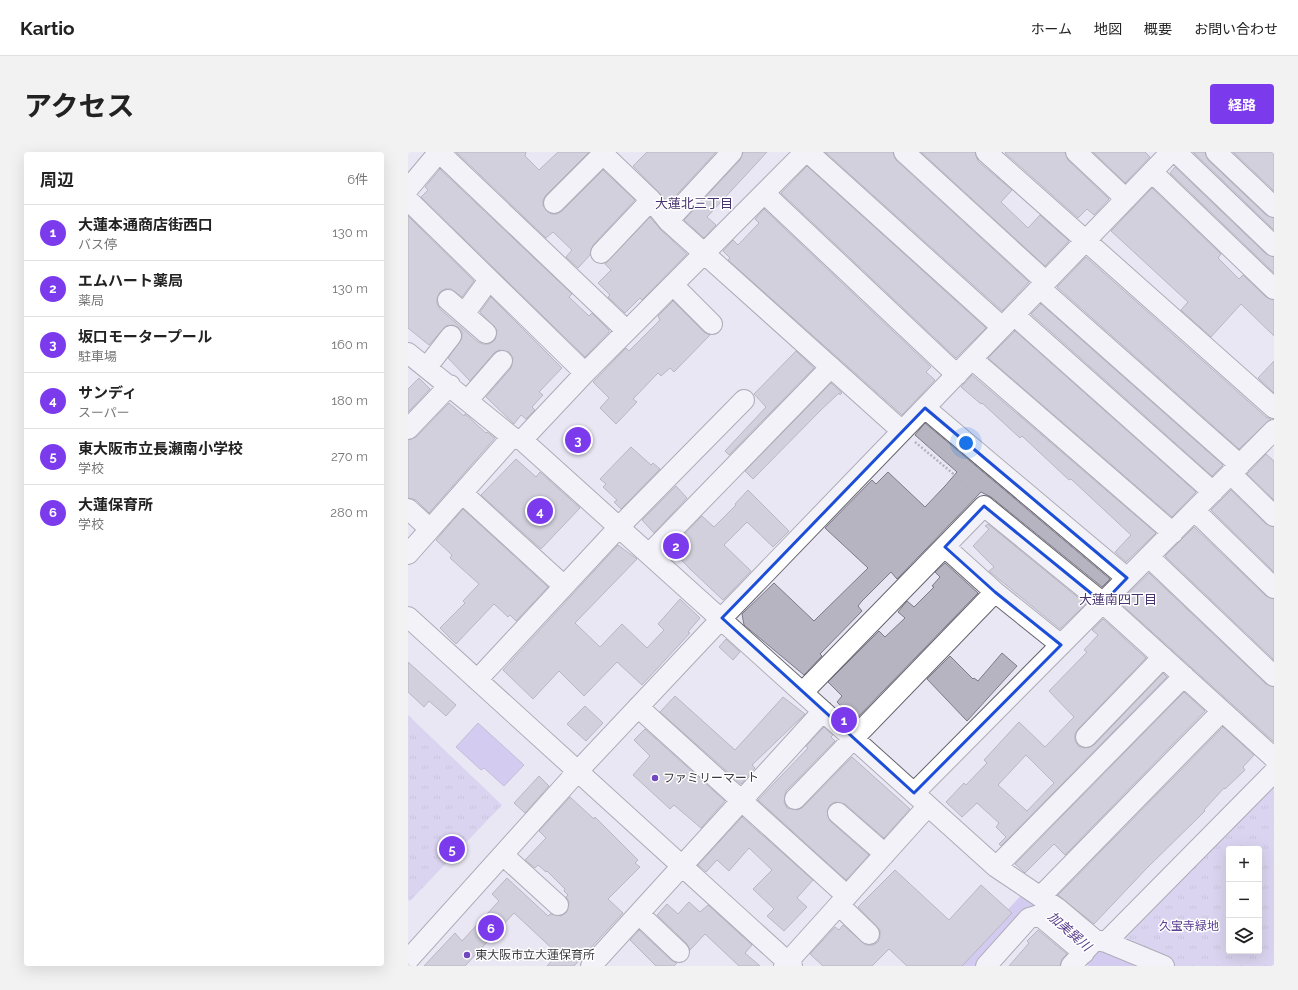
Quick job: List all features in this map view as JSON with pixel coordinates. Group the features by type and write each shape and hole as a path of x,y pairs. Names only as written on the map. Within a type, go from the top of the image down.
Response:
{"street":[{"path":"408,189 439,152 627,331"},
{"path":"668,221 732,152"},
{"path":"408,554 462,493 585,373 805,152"},
{"path":"808,152 1213,492"},
{"path":"904,152 1235,470 1274,516"},
{"path":"986,152 1274,408"},
{"path":"1076,152 1126,199"},
{"path":"1216,152 1274,208"},
{"path":"554,203 610,155 668,221 902,431"},
{"path":"408,960 577,772 638,707 1126,199 1162,158"},
{"path":"1162,158 1274,246"},
{"path":"1162,158 1274,289"},
{"path":"764,193 956,375"},
{"path":"408,200 585,373"},
{"path":"601,253 650,200"},
{"path":"464,314 489,280"},
{"path":"673,284 712,324"},
{"path":"448,300 486,333"},
{"path":"427,367 451,336"},
{"path":"408,353 517,438 619,527 722,618 996,867 1041,896 1089,950"},
{"path":"972,359 1173,533"},
{"path":"468,400 502,361"},
{"path":"649,554 837,372"},
{"path":"408,429 450,385"},
{"path":"477,680 619,527 744,400"},
{"path":"925,408 1127,578"},
{"path":"408,617 577,772 683,866 788,965 884,854 921,799 1061,645 1235,470 1272,437"},
{"path":"462,493 564,586"},
{"path":"802,692 984,506 1103,603 1274,758"},
{"path":"408,509 430,530"},
{"path":"1195,511 1274,588"},
{"path":"945,547 995,592 1061,645"},
{"path":"1149,557 1274,676"},
{"path":"795,799 995,592"},
{"path":"1086,737 1163,657"},
{"path":"996,867 1184,676"},
{"path":"638,707 742,801 843,901 869,934"},
{"path":"591,966 823,711"},
{"path":"1041,896 1222,711"},
{"path":"1089,950 1274,772"},
{"path":"838,813 884,854"},
{"path":"503,855 558,905"},
{"path":"639,914 679,952"},
{"path":"986,966 1029,918 1039,914 1089,950 1164,966"}],"path":[{"path":"902,431 976,493 984,506"}],"highlighted area":[{"path":"925,408 1127,578 1103,603 984,506 945,547 995,592 1061,645 914,793 722,618"}],"green space":[{"path":"408,715 502,805 410,901 408,900"},
{"name":"久宝寺緑地","path":"1274,783 1274,966 1123,966 1108,952"}],"shaded area":[{"path":"478,723 524,765 504,786 484,768 481,770 456,747"}],"building":[{"path":"456,152 526,152 525,156 539,170 558,152 589,152 546,195 543,200 543,206 551,214 557,214 562,211 603,170 635,200 593,245 590,255 578,268 566,257 572,250 553,232 546,238"},
{"path":"647,152 716,152 669,203 633,166"},
{"path":"743,152 767,152 707,217 716,225 704,238 684,220 740,160"},
{"path":"825,152 893,152 896,160 1029,282 1002,311"},
{"path":"921,152 975,152 978,161 1012,190 1001,202 1028,228 1040,215 1069,241 1045,266"},
{"path":"1065,152 1068,160 1109,199 1094,215 1087,209 1078,218 1005,153"},
{"path":"1093,152 1145,152 1150,157 1125,183"},
{"path":"1193,152 1205,152 1208,160 1266,215 1274,218 1274,230"},
{"path":"1233,152 1274,152 1274,191"},
{"path":"807,166 986,328 956,358 781,193"},
{"path":"1175,167 1266,254 1274,257 1274,273 1170,173"},
{"path":"440,169 572,294 569,297 589,316 592,313 609,330 609,332 585,357 421,197 428,190 425,187"},
{"path":"1152,188 1221,254 1218,258 1239,279 1243,275 1266,297 1274,300 1274,336 1241,304 1211,337 1181,310 1188,302 1111,231"},
{"path":"764,209 931,367 926,372 935,380 902,415 728,260 730,258 723,251 733,240 738,245 759,223 755,219"},
{"path":"408,216 474,281 462,297 451,289 445,289 440,292 437,298 437,304 440,309 478,342 489,344 495,340 497,330 480,312 491,297 562,368 539,392 543,395 532,407 535,410 526,419 521,415 514,424 486,397 511,368 513,358 509,352 499,350 494,353 470,381 448,358 462,338 462,332 458,327 452,325 446,326 429,345 408,328"},
{"path":"650,217 660,229 687,254 642,300 640,298 625,313 608,297 610,295 598,283 611,270 605,264"},
{"path":"1086,257 1266,417 1271,419 1239,449 1057,287"},
{"path":"673,301 704,332 710,335 674,372 670,368 661,376 658,373 633,399 637,402 616,424 600,408 609,398 593,382 626,348 629,351 660,320 658,316"},
{"path":"1041,304 1223,465 1212,476 1031,314"},
{"path":"1015,331 1196,492 1172,517 988,358"},
{"path":"796,351 814,368 729,455 725,451 766,407 754,394"},
{"path":"1274,361 1274,393 1258,378"},
{"path":"972,375 1156,533 1126,562 1115,552 1131,535 1022,436 1020,438 982,403 981,404 961,387"},
{"path":"419,378 430,389 408,412 408,389"},
{"path":"831,383 842,393 840,395 839,393 821,410 753,479 745,471"},
{"path":"449,403 464,416 465,414 486,433 487,432 495,438 429,513 416,500 408,498 408,440 416,437"},
{"path":"925,423 1110,579 1102,587 991,497 981,492 897,579 891,572 862,601 858,606 862,611 820,654 822,656 804,675 744,625 742,614 774,583 814,621 868,568 825,528 872,480 876,484 888,472 925,507 945,486 957,472 915,435"},
{"path":"631,447 651,465 653,463 660,469 621,509 614,502 617,500 603,487 606,484 600,479"},
{"path":"1266,454 1274,461 1274,500 1247,474"},
{"path":"516,459 536,477 540,472 580,508 541,549 481,495"},
{"path":"676,486 687,498 654,533 642,520"},
{"path":"748,490 789,531 773,547 747,522 724,545 751,571 723,600 690,569 671,548 702,516 714,527 736,505 735,504"},
{"path":"1231,490 1266,524 1274,527 1274,572 1211,510"},
{"path":"463,509 548,587 516,621 510,615 508,617 494,604 456,644 440,628 465,603 463,601 479,584 450,558 452,555 436,540"},
{"path":"988,524 1086,604 1060,629 989,571 994,567 973,546 989,529 985,526"},
{"path":"1194,527 1266,596 1274,599 1274,660 1165,556"},
{"path":"618,545 637,559 575,623 600,647 622,624 647,648 664,630 658,624 680,599 700,618 688,632 690,633 642,685 617,662 584,696 559,671 533,699 503,670"},
{"path":"945,563 978,593 855,720 837,702 842,696 828,682 879,631 885,637 905,618 898,612 907,601 914,607 934,587 932,586 940,577 935,572"},
{"path":"1149,573 1266,684 1274,687 1274,742 1119,602"},
{"path":"1103,619 1146,658 1078,729 1075,734 1075,740 1078,746 1084,748 1094,745 1163,673 1167,677 1001,846 999,844 1006,837 996,827 999,823 977,803 962,817 946,802 964,783 966,785 987,763 984,760 1019,722 1045,747 1074,717 1049,691 1087,652 1084,650 1098,635 1092,630","holes":["1026,755 1054,783 1027,811 998,785"]},
{"path":"726,639 740,652 733,660 719,647"},
{"path":"1002,653 1017,666 967,721 927,679 950,656 973,679 974,678 978,681"},
{"path":"408,662 456,705 446,716 429,701 424,707 408,692"},
{"path":"1184,692 1205,711 1065,855 1054,844 1025,873 1015,864"},
{"path":"675,696 735,750 783,697 805,714 752,765 755,768 741,784 660,712"},
{"path":"585,706 603,723 586,741 567,724"},
{"path":"824,727 833,735 831,737 835,741 786,791 784,802 787,808 798,810 803,807 852,757 910,809 884,838 845,804 835,802 830,805 827,811 830,821 869,855 846,880 758,800 808,748 806,746"},
{"path":"1223,727 1254,755 1243,767 1245,770 1225,789 1224,788 1204,810 1205,811 1147,868 1094,924 1058,895"},
{"path":"645,729 725,801 701,828 674,805 670,809 633,775 650,756 634,740"},
{"path":"539,776 549,786 525,813 514,803"},
{"path":"570,797 594,819 595,817 638,860 635,863 640,867 608,899 623,913 574,966 547,966 558,954 514,913 465,966 424,966 455,933 462,941 499,901 492,894 507,878 548,916 550,914 561,916 567,912 569,902 566,897 568,895 564,891 565,889 547,871 546,872 538,865 535,868 525,860 546,838 539,831"},
{"path":"742,817 813,880 797,898 807,907 784,931 767,916 774,909 753,889 772,870 749,848 729,871 717,860 706,872 698,865"},
{"path":"895,870 949,920 981,885 1012,913 962,966 907,966 889,949 872,966 823,966 810,954 835,927 839,930 843,925 866,945 873,945 878,942 880,930 858,907"},
{"path":"689,902 700,912 708,905 752,945 745,953 760,966 739,966 705,934 690,950 687,944 657,915 667,904 678,914"},
{"path":"639,930 671,960 677,963 674,966 656,966 630,940"},
{"path":"1038,930 1067,954 1062,959 1060,966 1009,966 1029,943 1027,941"}],"waterway":[{"name":"加美巽川","path":"974,966 1031,906 1039,904 1098,955 1118,966"}],"place":[{"name":"坂口モータープール","path":"578,440"},
{"name":"サンディ","path":"540,511"},
{"name":"エムハート薬局","path":"676,546"},
{"name":"大蓮本通商店街西口","path":"844,720"},
{"name":"ファミリーマート","path":"655,778"},
{"name":"東大阪市立長瀬南小学校","path":"452,849"},
{"name":"大蓮保育所","path":"491,928"},
{"name":"東大阪市立大蓮保育所","path":"467,955"}],"district":[{"name":"大蓮北三丁目","path":"694,203"},
{"name":"大蓮南四丁目","path":"1118,599"}]}
